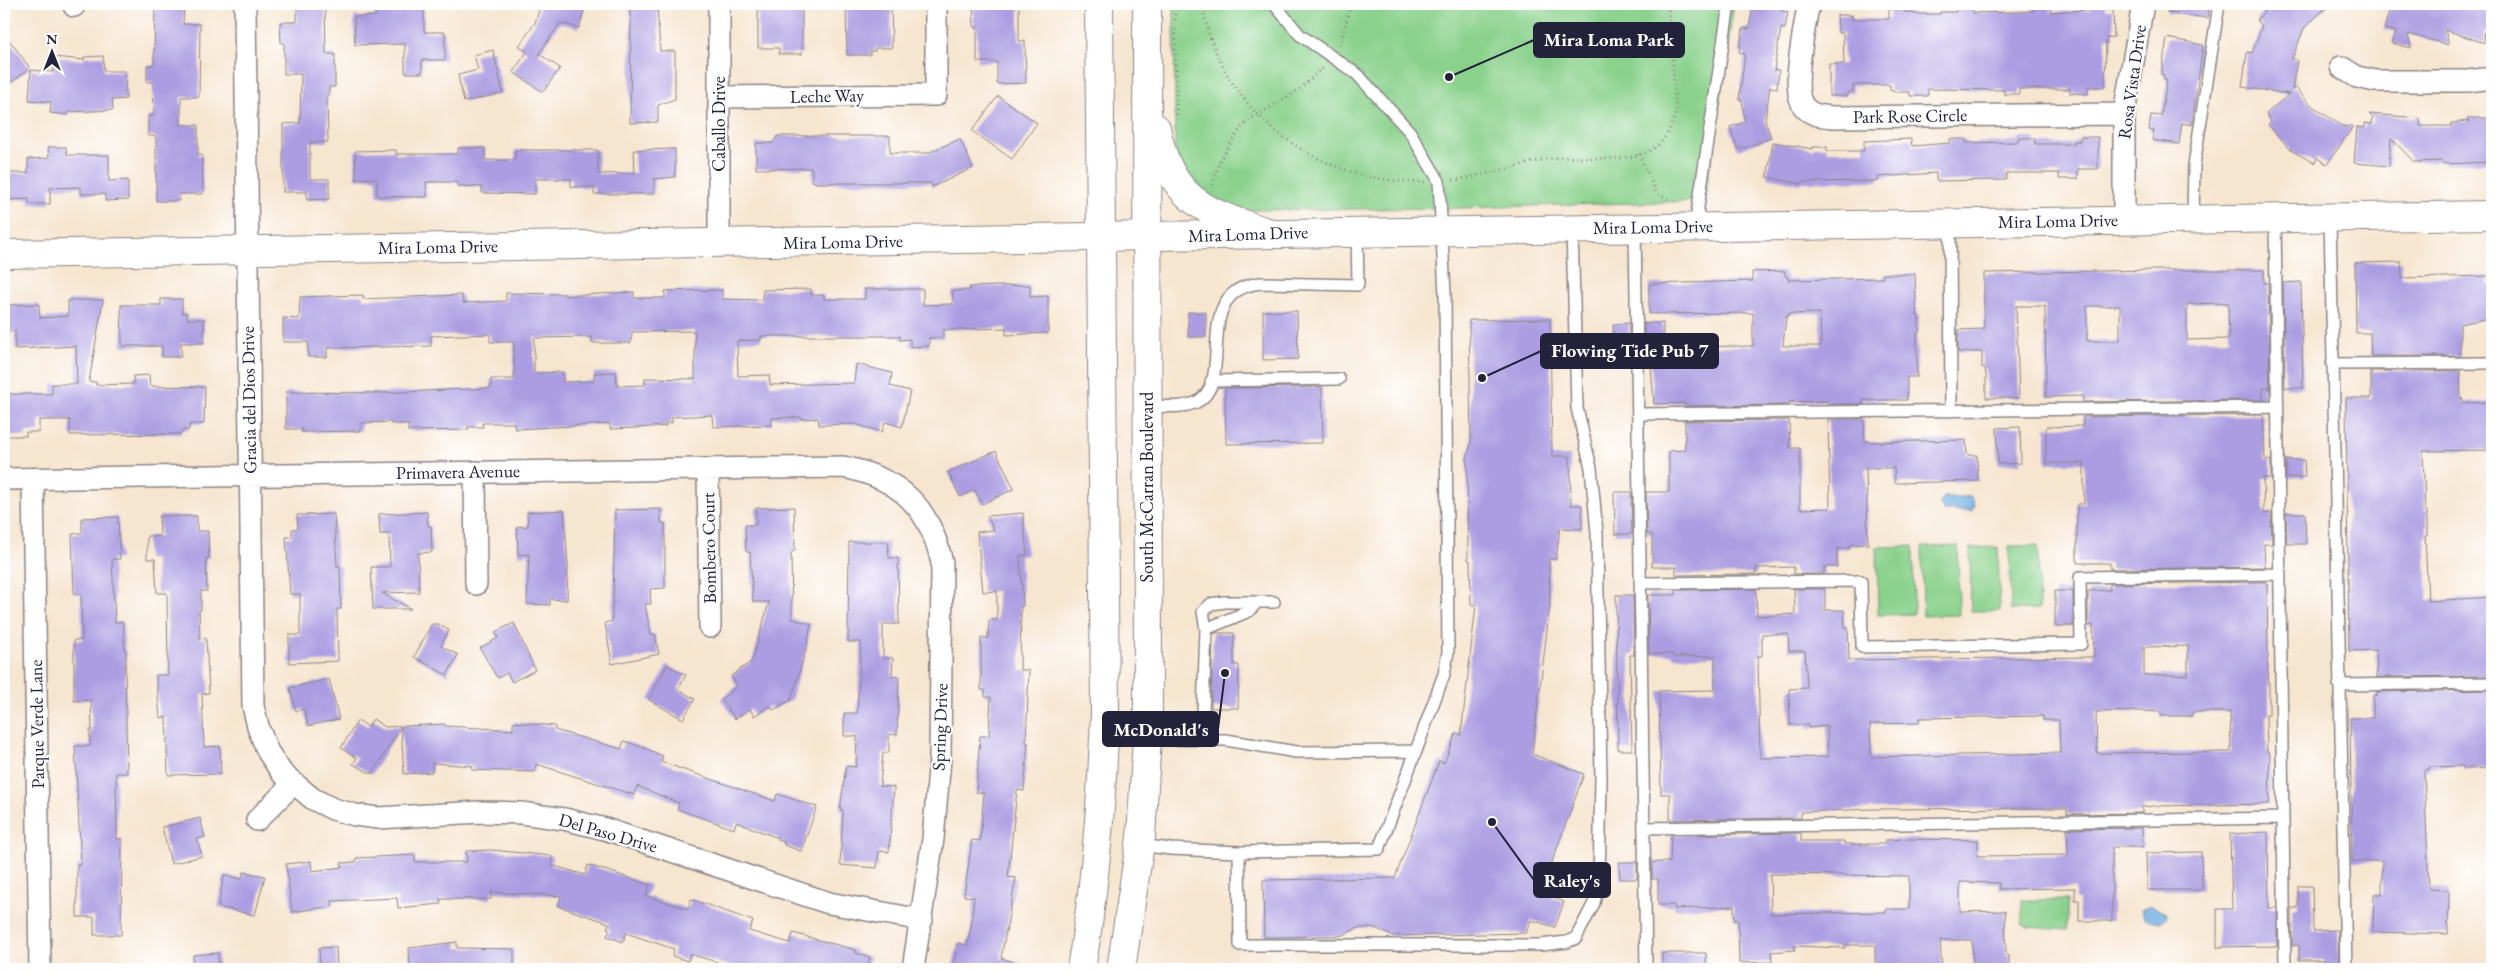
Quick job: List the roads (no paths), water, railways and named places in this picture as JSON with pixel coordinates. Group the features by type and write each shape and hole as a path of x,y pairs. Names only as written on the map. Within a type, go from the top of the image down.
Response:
{"main road":[{"path":"1081,969 1089,920 1102,810 1104,712 1099,4"},
{"name":"South McCarran Boulevard","path":"1121,969 1140,846 1147,739 1147,4"},
{"path":"1147,78 1159,144 1167,167 1178,186 1190,198 1210,212 1274,234"},
{"name":"Mira Loma Drive","path":"4,254 1147,238 1442,230 2492,215"},
{"path":"1089,920 1098,941 1093,969"}],"street":[{"name":"Gracia del Dios Drive","path":"245,4 254,706 259,730 268,752 293,784"},
{"name":"Caballo Drive","path":"719,4 719,243"},
{"name":"Leche Way","path":"719,97 936,95 936,4"},
{"name":"Park Rose Circle","path":"1810,4 1804,32 1799,94 1804,107 1816,115 1844,117 2124,114"},
{"name":"Rosa Vista Drive","path":"2124,220 2124,114 2143,4"},
{"path":"2341,67 2357,77 2375,81 2468,81 2492,78"},
{"name":"Primavera Avenue","path":"4,479 843,467 864,471 884,478 906,494"},
{"name":"Bombero Court","path":"708,468 710,627"},
{"path":"474,472 476,584"},
{"name":"Parque Verde Lane","path":"33,478 40,969"},
{"name":"Spring Drive","path":"906,494 928,521 937,541 942,563 940,759 933,839 913,969"},
{"path":"258,820 293,784"},
{"name":"Del Paso Drive","path":"293,784 313,799 333,809 355,815 378,818 480,812 521,813 564,819 605,829 829,903 922,920"}],"lane":[{"path":"1140,846 1239,852 1372,851 1379,849 1444,674 1450,625 1445,294 1439,181 1410,132 1357,74 1300,35 1274,4"},
{"path":"1695,227 1729,4"},
{"path":"2193,219 2194,165 2219,4"},
{"path":"2275,218 2284,969"},
{"path":"2330,218 2346,969"},
{"path":"1950,223 1951,410"},
{"path":"1239,852 1240,945 1541,945 1567,942 1576,938 1594,903 1599,882 1600,779 1597,533 1591,468 1577,408 1572,228"},
{"path":"1635,228 1646,969"},
{"path":"1147,406 1178,406 1194,403 1204,397 1211,381 1221,313 1226,300 1235,290 1246,285 1260,283 1358,285 1357,232"},
{"path":"2332,364 2492,363"},
{"path":"1211,381 1339,379"},
{"path":"1638,414 2278,407"},
{"path":"1640,583 1861,581 1862,647 1872,647 2081,644 2080,577 2280,574"},
{"path":"1206,629 1249,611 1257,602"},
{"path":"1202,740 1206,629 1203,612 1211,604 1274,602"},
{"path":"2340,685 2492,683"},
{"path":"1147,739 1245,742 1296,752 1416,751"},
{"path":"1644,828 2283,818"}],"water":[{"path":"1943,497 1971,497 1974,505 1972,511 1943,511 1940,503"},
{"path":"2150,906 2167,913 2166,918 2160,922 2145,919 2141,910"}],"place":[{"name":"Mira Loma Park","path":"1449,77"},
{"name":"Flowing Tide Pub 7","path":"1482,378"},
{"name":"McDonald's","path":"1225,673"},
{"name":"Raley's","path":"1492,822"}]}
